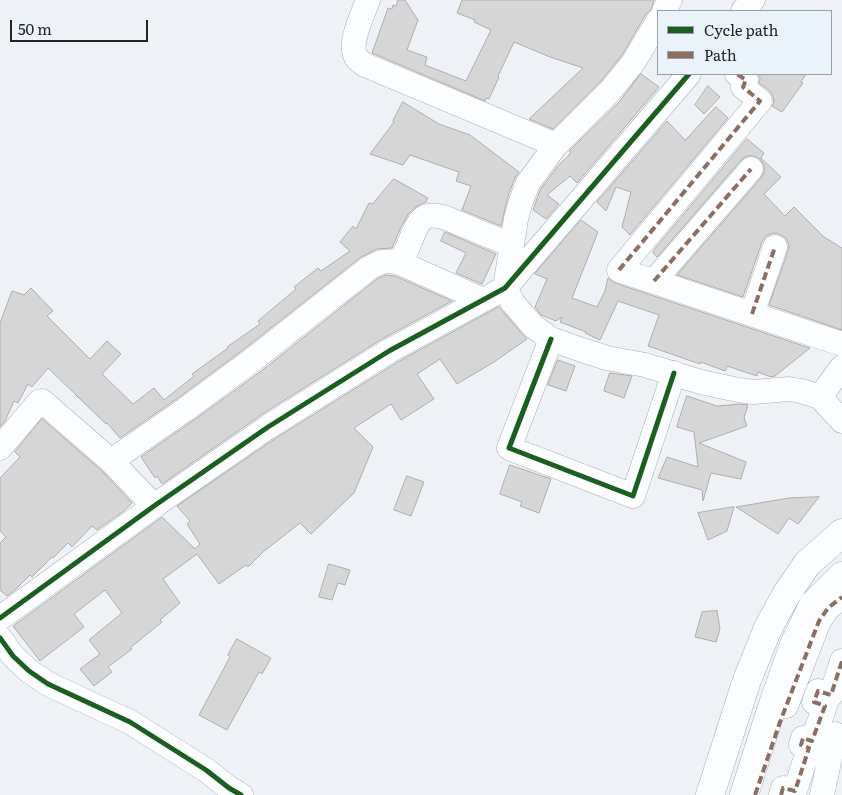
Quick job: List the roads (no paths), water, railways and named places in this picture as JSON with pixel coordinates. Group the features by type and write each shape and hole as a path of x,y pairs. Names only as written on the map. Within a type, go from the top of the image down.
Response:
{"main road":[{"path":"710,795 747,680 768,628 786,595 807,564 842,533"},
{"path":"744,795 794,645 813,605 842,576"}],"street":[{"path":"368,0 356,34 354,48 356,58 365,65 556,145"},
{"path":"744,10 752,0"},
{"path":"657,23 633,63 610,91 556,145 528,183 521,202 511,245 505,288 513,303 533,326 550,338 608,358 645,365 701,382 738,390 754,392 789,389 801,391 820,397 842,421"},
{"path":"0,618 154,506 268,427 381,356 505,288 688,75"},
{"path":"738,75 746,80 743,87 760,101 619,270 842,344"},
{"path":"654,281 751,169"},
{"path":"400,263 418,224 423,218 430,216 446,218 511,245"},
{"path":"752,314 775,248"},
{"path":"111,461 251,361 369,268 378,263 387,261 400,263 483,300"},
{"path":"550,338 509,448 633,496 674,373"},
{"path":"820,397 842,367"},
{"path":"0,448 39,402 42,401 111,461 154,506"},
{"path":"755,795 780,722 819,621 828,608 842,597"},
{"path":"0,638 13,656 48,684 130,722 206,770 241,795"},
{"path":"781,795 783,788 795,792 809,748 801,745 803,738 812,741 825,706 814,702 816,696 818,691 831,695 842,660"},
{"path":"822,795 834,734"}]}
